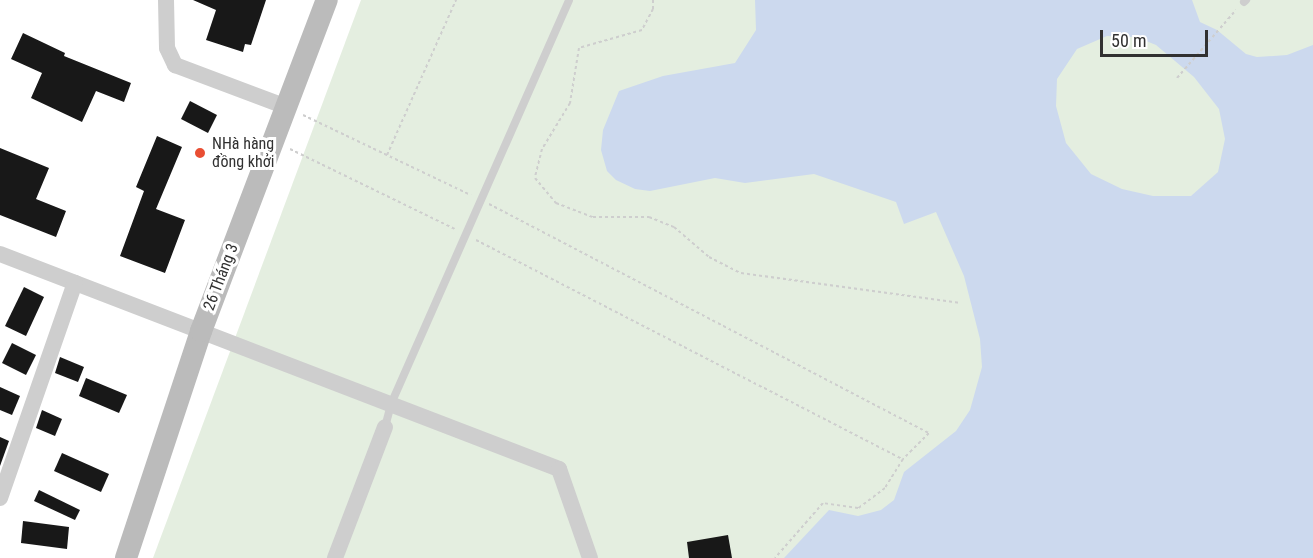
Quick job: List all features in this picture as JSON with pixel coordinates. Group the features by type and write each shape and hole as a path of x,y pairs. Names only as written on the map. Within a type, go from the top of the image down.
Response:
{"street":[{"path":"166,0 167,48 175,65 287,107"},
{"name":"26 Tháng 3","path":"126,558 201,331 327,0"},
{"path":"0,254 560,469 591,558"},
{"path":"0,498 75,283"},
{"path":"335,558 385,427"}],"lane":[{"path":"385,427 391,404 467,236 569,0"}],"path":[{"path":"387,155 456,0"},
{"path":"652,0 653,9 642,30 579,48 570,103 542,148 535,178 556,202 593,217 649,217 674,226 709,257 741,273 959,303"},
{"path":"1177,78 1224,21 1245,1"},
{"path":"287,107 482,200 929,433 903,459 885,488 858,508 823,503 774,558"},
{"path":"274,141 430,214 467,236 903,459"}],"green space":[{"path":"361,0 1313,0 1313,558 153,558"}],"water":[{"path":"755,0 1192,0 1200,22 1217,30 1246,54 1257,57 1287,55 1313,45 1313,558 784,558 829,510 858,516 881,510 894,500 904,472 956,431 970,410 982,367 980,339 964,276 936,212 904,224 896,202 814,174 745,183 715,178 650,191 635,189 616,180 607,171 601,150 603,130 619,91 663,76 735,63 756,30","holes":["1107,36 1136,37 1156,45 1194,77 1219,109 1225,139 1218,172 1191,196 1153,196 1122,189 1091,174 1066,143 1056,106 1057,79 1077,49"]}],"building":[{"path":"193,0 266,0 251,45 245,44 243,52 206,40 216,10"},
{"path":"23,33 65,53 64,56 131,83 124,102 96,91 82,122 31,98 42,73 11,59"},
{"path":"190,101 217,115 208,133 181,119"},
{"path":"157,136 182,147 156,209 185,220 165,273 120,256 144,191 136,187"},
{"path":"0,148 49,168 36,199 66,211 56,237 0,215"},
{"path":"24,287 44,297 26,336 5,326"},
{"path":"12,343 36,355 26,375 2,363"},
{"path":"60,357 84,367 78,382 55,373"},
{"path":"86,378 127,395 119,413 79,396"},
{"path":"0,387 20,396 12,415 0,410"},
{"path":"42,410 62,419 55,436 36,428"},
{"path":"0,437 9,441 0,466"},
{"path":"62,453 109,474 101,492 54,471"},
{"path":"39,490 80,510 75,520 34,501"},
{"path":"23,521 69,527 67,549 21,543"},
{"path":"728,535 732,558 689,558 687,542"}],"place":[{"name":"NHà hàng đồng khởi","path":"200,153"}]}
